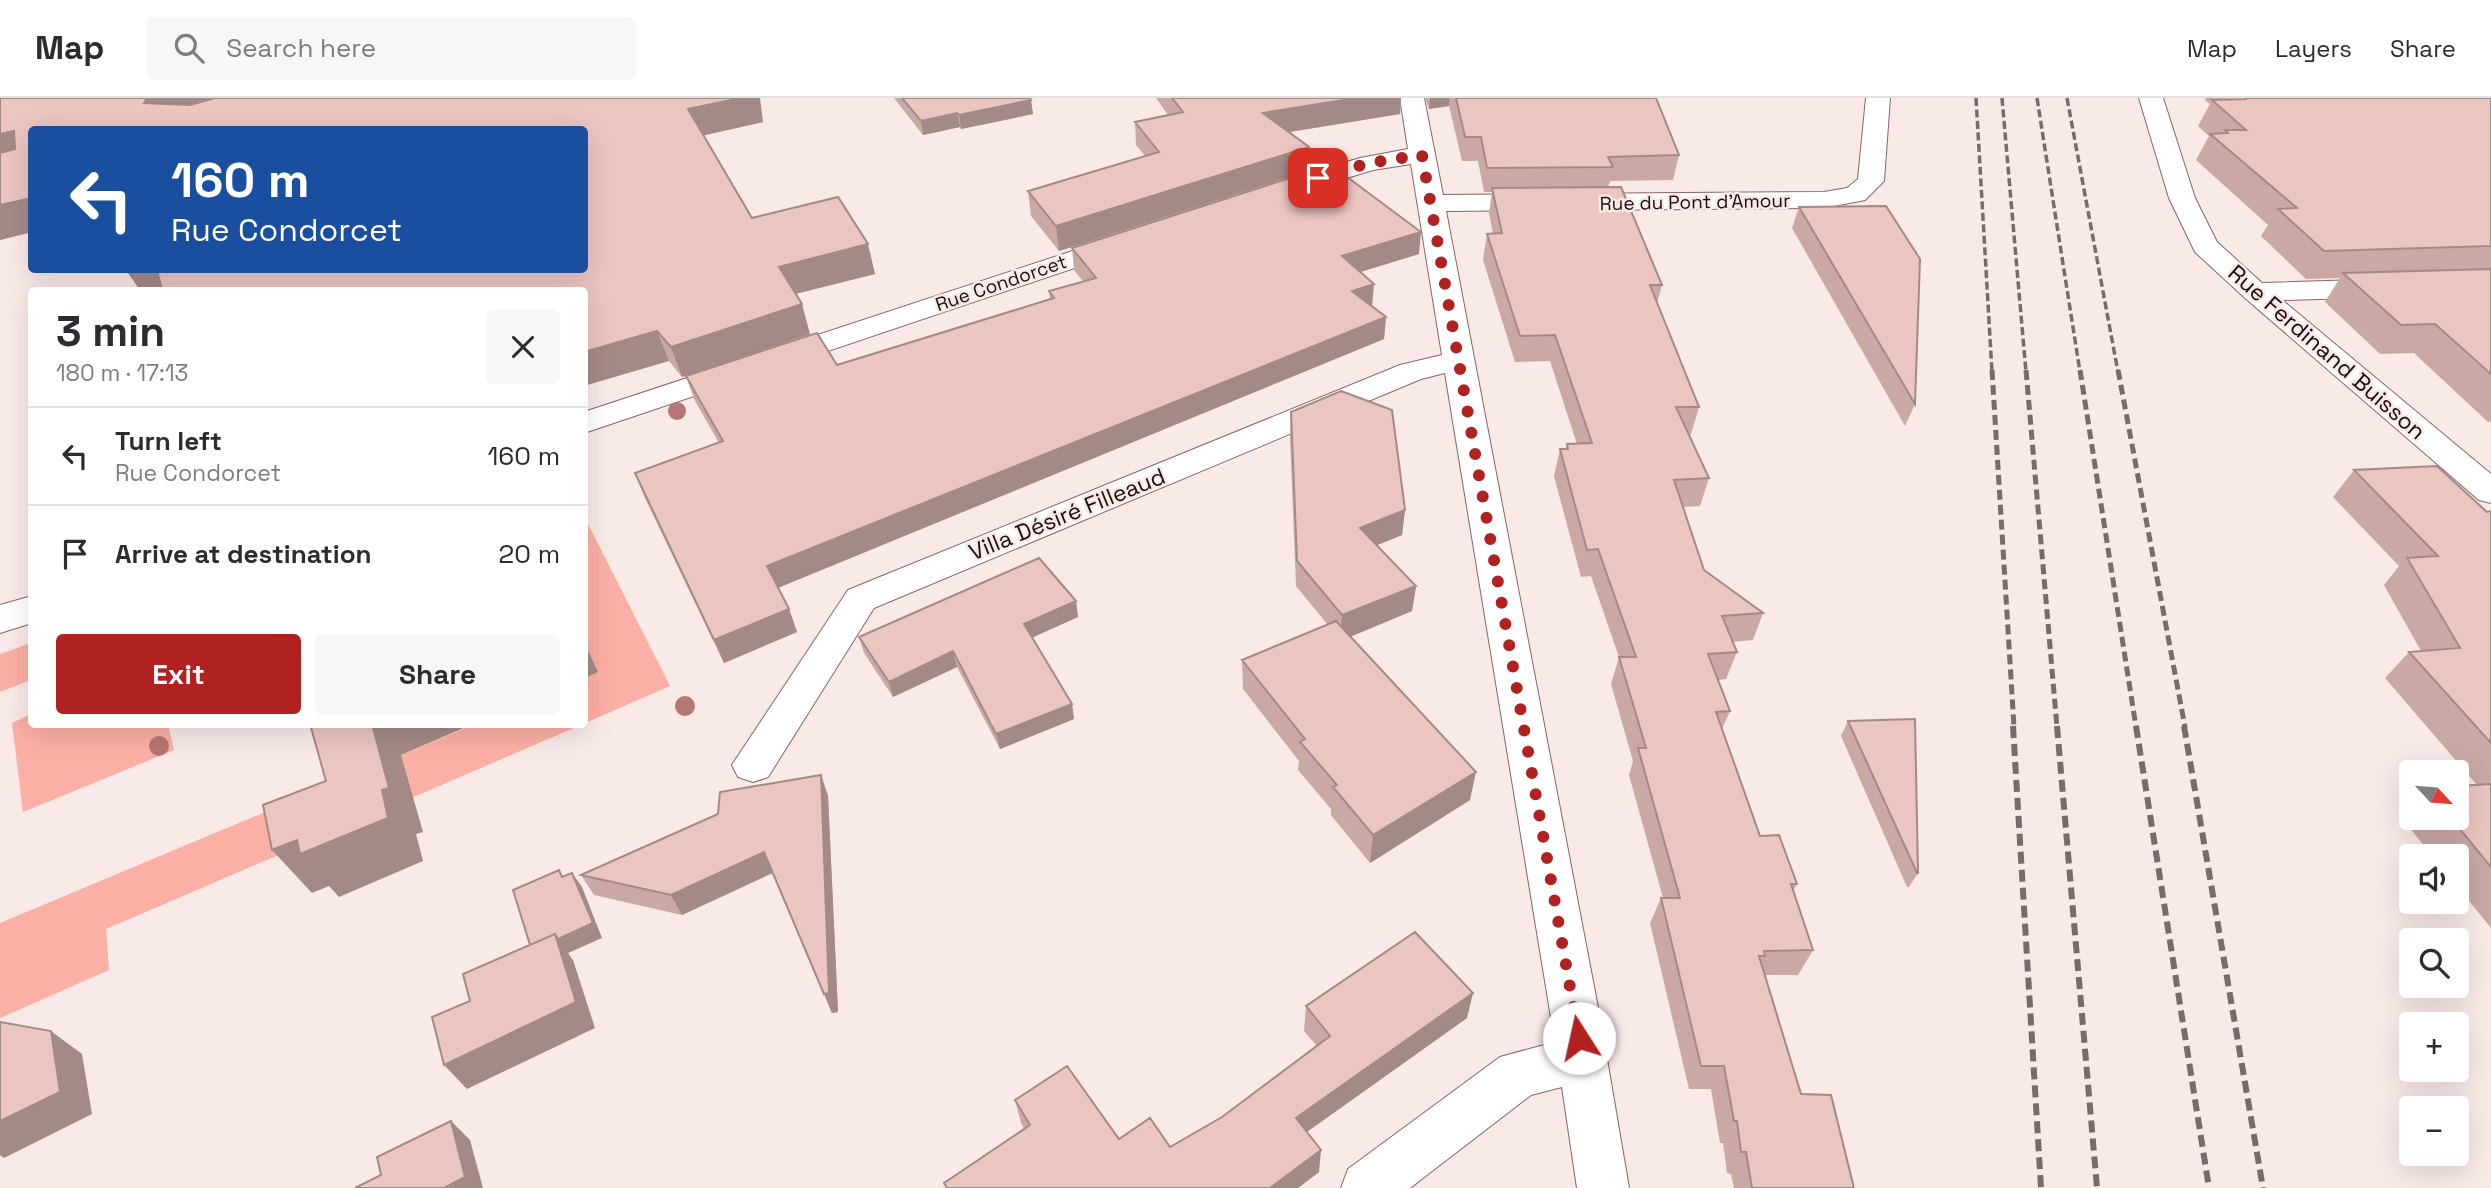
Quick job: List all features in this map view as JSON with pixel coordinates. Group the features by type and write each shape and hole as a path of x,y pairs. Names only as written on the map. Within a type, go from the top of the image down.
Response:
{"street":[{"path":"1412,98 1583,1059 1603,1188"},
{"name":"Rue du Pont d'Amour","path":"1430,203 1824,200 1856,194 1871,181 1878,98"},
{"name":"Rue Ferdinand Buisson","path":"2151,98 2182,198 2205,246 2255,292 2491,492"},
{"path":"1268,194 1369,163 1422,155"},
{"name":"Rue Condorcet","path":"588,422 1151,233"},
{"path":"2255,292 2491,285"},
{"name":"Villa Désiré Filleaud","path":"753,765 861,599 1411,372 1458,361"},
{"path":"0,619 28,609"},
{"path":"1367,1188 1518,1074 1583,1059"}],"shaded area":[{"path":"588,524 670,686 588,722"},
{"path":"28,644 28,681 0,692 0,654"},
{"path":"28,715 28,728 169,728 174,750 23,812 12,723"},
{"path":"466,728 574,728 106,929 109,970 0,1018 0,923"}],"building":[{"path":"0,98 147,98 144,103 190,105 215,98 741,98 688,109 752,218 838,197 868,244 779,267 802,304 671,347 657,331 588,351 588,287 161,287 158,273 588,273 588,126 28,126 28,199 0,205 0,153 15,149 14,131 0,134"},
{"path":"902,98 1030,98 1031,100 921,121"},
{"path":"1172,98 1356,98 1263,113 1309,147 1056,226 1028,191 1159,152 1135,122 1183,112"},
{"path":"1456,98 1656,98 1679,155 1608,157 1613,167 1487,168 1481,137 1465,137"},
{"path":"2245,98 2491,98 2491,246 2324,251 2278,209 2297,208 2210,134 2228,133 2225,130 2246,130 2212,100 2247,99"},
{"path":"1331,165 1421,232 1342,256 1374,284 1352,291 1386,317 767,566 789,609 714,640 635,473 723,441 686,376 817,333 837,365 1054,298 1049,291 1096,278 1072,248"},
{"path":"1621,187 1662,285 1650,285 1699,407 1676,407 1709,478 1674,480 1704,570 1763,613 1722,616 1737,652 1708,654 1730,711 1716,712 1760,836 1779,835 1797,884 1791,884 1813,950 1764,951 1765,956 1759,956 1801,1094 1831,1095 1854,1188 1752,1188 1746,1152 1741,1152 1724,1066 1701,1066 1661,898 1680,898 1638,748 1646,748 1619,657 1636,657 1598,549 1587,550 1560,449 1568,449 1567,444 1592,443 1555,335 1520,336 1487,234 1502,233 1492,188"},
{"path":"1886,206 1920,259 1915,404 1799,207"},
{"path":"2491,269 2491,374 2435,324 2401,325 2343,273"},
{"path":"1341,391 1392,410 1405,510 1360,528 1416,586 1342,615 1297,561 1291,412"},
{"path":"2437,466 2487,512 2491,511 2491,743 2409,652 2460,648 2407,558 2438,556 2354,470"},
{"path":"1039,558 1076,601 1024,624 1072,704 996,734 953,651 889,682 859,637"},
{"path":"1336,621 1476,772 1373,835 1333,787 1337,785 1300,742 1305,739 1242,660"},
{"path":"1915,719 1918,873 1848,721"},
{"path":"311,728 373,728 389,788 382,790 388,818 300,854 297,840 272,850 263,805 326,781"},
{"path":"821,775 829,993 824,994 764,852 671,895 581,875 718,814 720,792"},
{"path":"2491,784 2491,867 2461,830 2469,830 2469,785"},
{"path":"559,870 562,877 572,873 593,923 558,939 555,934 530,945 513,890"},
{"path":"1415,932 1473,993 1296,1118 1321,1150 1270,1188 947,1188 944,1183 1030,1125 1015,1100 1067,1066 1119,1139 1150,1118 1170,1147 1222,1117 1330,1036 1306,1006"},
{"path":"555,934 576,1002 444,1065 432,1017 470,1001 463,974"},
{"path":"0,1022 51,1031 60,1092 0,1121"},
{"path":"451,1121 465,1177 444,1188 355,1188 381,1175 377,1157"}],"railway":[{"path":"1976,98 1992,372"},
{"path":"2002,98 2026,372"},
{"path":"2037,98 2080,372"},
{"path":"2067,98 2118,372"},
{"path":"1992,370 2014,727"},
{"path":"2026,370 2057,727"},
{"path":"2080,370 2136,727"},
{"path":"2118,370 2185,727"},
{"path":"2013,726 2041,1188"},
{"path":"2057,726 2097,1188"},
{"path":"2136,726 2209,1188"},
{"path":"2184,726 2263,1188"}],"route":[{"path":"1318,178 1369,163 1422,155 1579,1038"}]}
